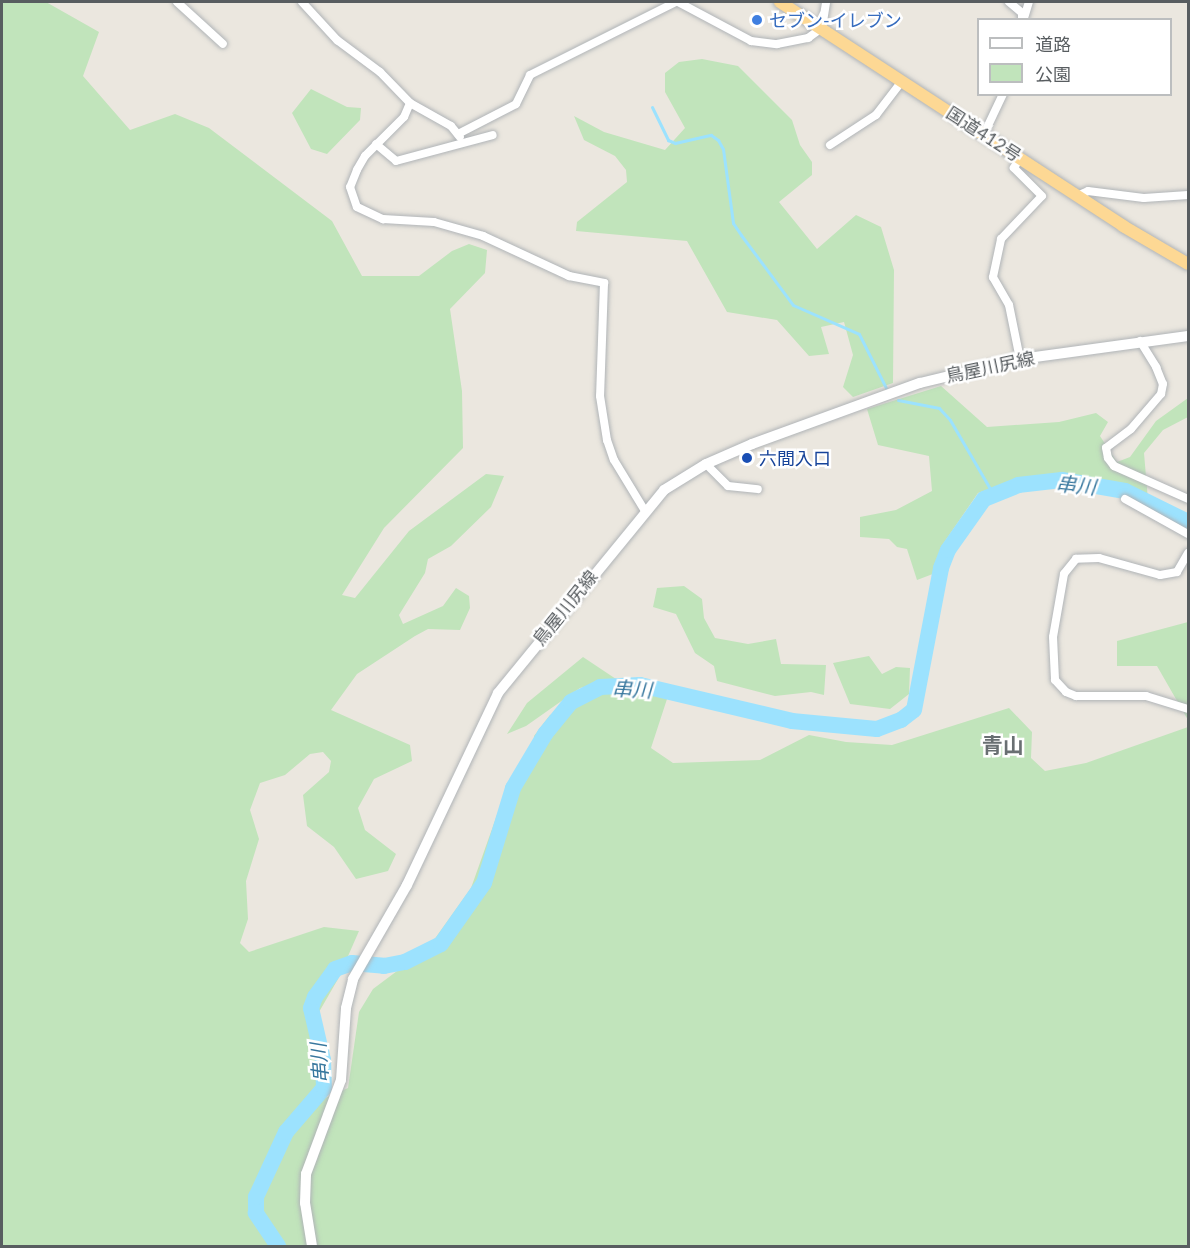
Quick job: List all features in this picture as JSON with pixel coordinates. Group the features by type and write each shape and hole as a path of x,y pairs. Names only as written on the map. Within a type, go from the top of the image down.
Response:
{"highway":[{"name":"国道412号","path":"780,2 1077,196 1188,264"}],"main road":[{"name":"鳥屋川尻線","path":"312,1246 305,1203 306,1174 341,1080 346,1008 353,979 412,875 498,693 664,490 706,464 824,416 920,383 1020,359 1140,340 1188,336"}],"street":[{"path":"177,2 223,44"},
{"path":"302,2 337,40 380,72 410,103 451,126 463,143"},
{"path":"458,134 516,104 530,75 677,2 751,41 777,44 808,38 822,28 826,2"},
{"path":"1008,2 1022,13 1023,18"},
{"path":"1024,18 1029,2"},
{"path":"830,145 876,115 902,81"},
{"path":"984,134 1002,96"},
{"path":"410,103 404,117 376,144 350,187 357,207 383,219 434,222 483,236 569,276 604,282 600,396 607,440 614,460 645,511"},
{"path":"376,144 396,161 494,135"},
{"path":"1020,157 1014,168 1042,196 1001,239 993,277 1009,305 1020,359"},
{"path":"1077,196 1088,191 1144,198 1188,195"},
{"path":"1140,340 1160,375 1161,394 1131,429 1106,448 1108,458 1114,466 1188,499"},
{"path":"706,464 728,486 758,489"},
{"path":"1125,500 1188,534"},
{"path":"1188,554 1177,572 1160,575 1099,558 1076,559 1064,574 1053,637 1055,680 1066,692 1076,696 1161,698 1188,709"}],"green space":[{"path":"2,2 46,2 99,32 83,76 130,130 175,114 209,128 332,221 362,276 419,276 452,251 469,244 487,250 485,273 450,309 462,391 463,448 384,528 342,595 355,598 409,531 486,474 504,476 491,507 451,546 428,559 425,573 399,615 403,624 443,606 456,588 469,596 470,608 460,630 428,629 415,636 357,674 331,710 410,745 412,761 374,779 358,808 365,830 396,854 388,871 356,879 334,847 307,826 303,795 329,772 331,761 323,752 310,754 285,775 260,783 250,810 259,839 246,881 248,919 240,943 249,952 324,927 359,931 338,979 315,1019 323,1099 348,1088 359,1012 373,989 429,947 471,888 497,815 534,745 534,736 550,715 608,690 639,691 667,699 651,748 673,763 760,760 809,735 846,742 892,745 1009,708 1032,732 1031,758 1045,771 1086,763 1188,727 1188,1246 2,1246"},
{"path":"702,59 738,66 792,120 800,145 812,162 812,175 779,202 817,249 856,215 881,227 894,270 893,383 853,397 843,387 853,355 844,322 821,327 829,354 809,356 777,320 727,312 687,241 576,231 577,222 627,182 626,170 615,156 584,140 574,116 604,132 665,150 685,128 665,92 665,73 679,62"},
{"path":"311,89 347,107 361,108 360,120 327,154 311,149 292,113"},
{"path":"941,386 987,427 1059,422 1096,413 1108,422 1100,436 1117,462 1130,457 1156,421 1188,398 1188,417 1163,430 1144,453 1148,500 1083,475 1018,479 978,493 943,544 938,572 917,580 907,549 897,547 889,539 860,537 860,517 896,510 932,491 929,456 878,445 867,409"},
{"path":"684,586 702,599 704,618 715,638 748,644 776,639 781,664 826,665 824,695 811,692 775,696 717,681 714,666 695,653 676,614 653,607 657,588"},
{"path":"1188,622 1188,720 1157,666 1117,666 1117,641"},
{"path":"869,656 882,674 896,667 910,668 909,694 890,709 850,704 833,663"},
{"path":"583,657 616,679 580,688 526,726 507,734 527,703"}],"waterway":[{"path":"652,107 668,140 675,143 711,135 718,140 723,149 733,223 741,235 793,305 859,334 886,388"},
{"path":"898,400 939,408 950,420 993,494"},
{"name":"串川","path":"278,1246 256,1213 256,1197 286,1132 324,1088 323,1060 311,1008 315,997 335,969 352,963 384,966 405,962 441,944 484,883 513,788 545,734 571,702 600,687 640,685 792,721 877,729 901,720 914,710 941,568 948,550 984,499 1018,485 1062,480 1125,491 1188,522"}],"place":[{"name":"セブン-イレブン","path":"757,20"},
{"name":"六間入口","path":"747,458"}],"district":[{"name":"青山","path":"1003,745"}]}
